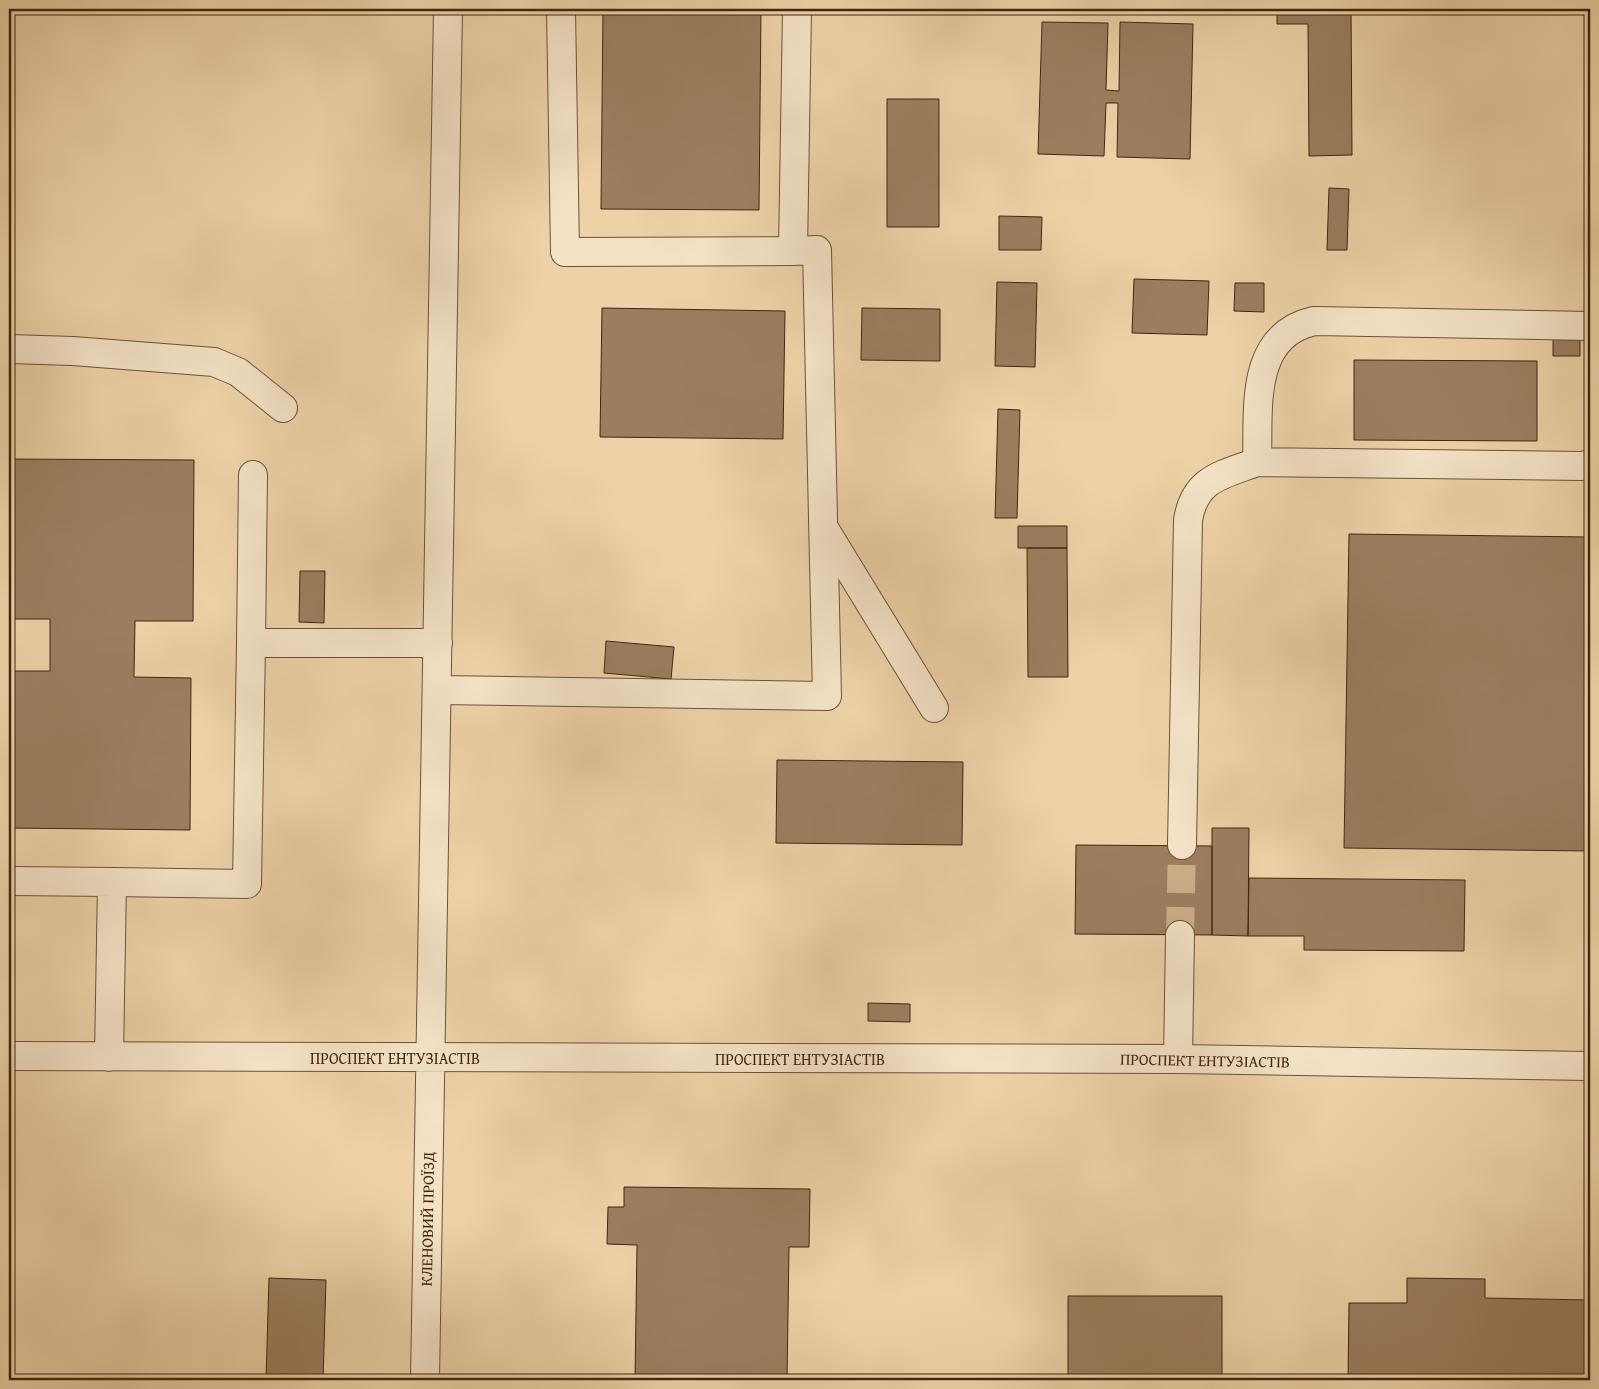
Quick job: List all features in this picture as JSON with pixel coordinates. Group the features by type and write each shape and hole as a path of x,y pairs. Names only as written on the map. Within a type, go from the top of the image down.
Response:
{"street":[{"name":"КЛЕНОВИЙ ПРОЇЗД","path":"425,1380 448,9"},
{"path":"438,690 827,696 817,250 565,252 561,9"},
{"path":"794,250 797,9"},
{"path":"1257,462 1260,378 1275,344 1291,328 1314,322 1590,326"},
{"path":"9,349 73,351 214,362 238,372 283,408"},
{"path":"1182,845 1188,520 1190,507 1195,495 1215,477 1257,462 1582,466 1590,464"},
{"path":"9,881 247,884 253,475"},
{"path":"823,528 934,708"},
{"path":"250,643 438,643"},
{"path":"109,1057 112,882"},
{"path":"1178,1059 1180,935"},
{"name":"ПРОСПЕКТ ЕНТУЗІАСТІВ","path":"9,1056 1178,1059 1590,1066"}],"building":[{"path":"603,9 761,9 759,210 601,209"},
{"path":"1277,9 1351,9 1352,155 1309,156 1308,24 1277,24"},
{"path":"1042,22 1108,23 1106,90 1119,91 1120,22 1193,24 1190,159 1117,157 1118,103 1106,103 1104,156 1038,154"},
{"path":"887,99 939,99 939,227 887,227"},
{"path":"1329,188 1349,189 1347,250 1327,250"},
{"path":"999,216 1042,217 1041,250 999,250"},
{"path":"1134,279 1209,281 1207,335 1132,333"},
{"path":"997,282 1037,283 1035,367 995,366"},
{"path":"1235,283 1264,283 1264,312 1234,311"},
{"path":"602,308 785,311 783,439 600,437"},
{"path":"862,308 940,309 940,361 861,360"},
{"path":"1553,335 1580,335 1580,356 1553,356"},
{"path":"1354,360 1537,361 1537,441 1354,440"},
{"path":"998,409 1020,410 1017,518 995,518"},
{"path":"9,459 194,460 193,621 135,621 134,677 191,678 190,830 9,828 9,671 50,671 50,619 9,619"},
{"path":"1018,526 1067,526 1067,548 1018,548"},
{"path":"1349,534 1590,537 1590,851 1344,848"},
{"path":"1027,548 1067,548 1068,677 1028,677"},
{"path":"300,571 325,571 324,623 299,622"},
{"path":"606,641 674,647 671,679 604,673"},
{"path":"777,760 963,762 962,845 776,843"},
{"path":"1212,828 1249,828 1248,936 1212,935"},
{"path":"1076,845 1212,846 1212,935 1075,934"},
{"path":"1249,878 1465,880 1464,951 1304,950 1304,936 1248,936"},
{"path":"868,1003 910,1004 910,1022 868,1021"},
{"path":"624,1187 810,1189 809,1247 789,1247 787,1380 635,1380 637,1245 607,1244 608,1207 624,1207"},
{"path":"269,1278 326,1280 323,1380 266,1380"},
{"path":"1407,1278 1485,1279 1485,1298 1590,1300 1590,1380 1348,1380 1349,1303 1407,1303"},
{"path":"1068,1296 1222,1296 1222,1380 1068,1380"}],"tunnel":[{"path":"1180,935 1182,845"}]}
